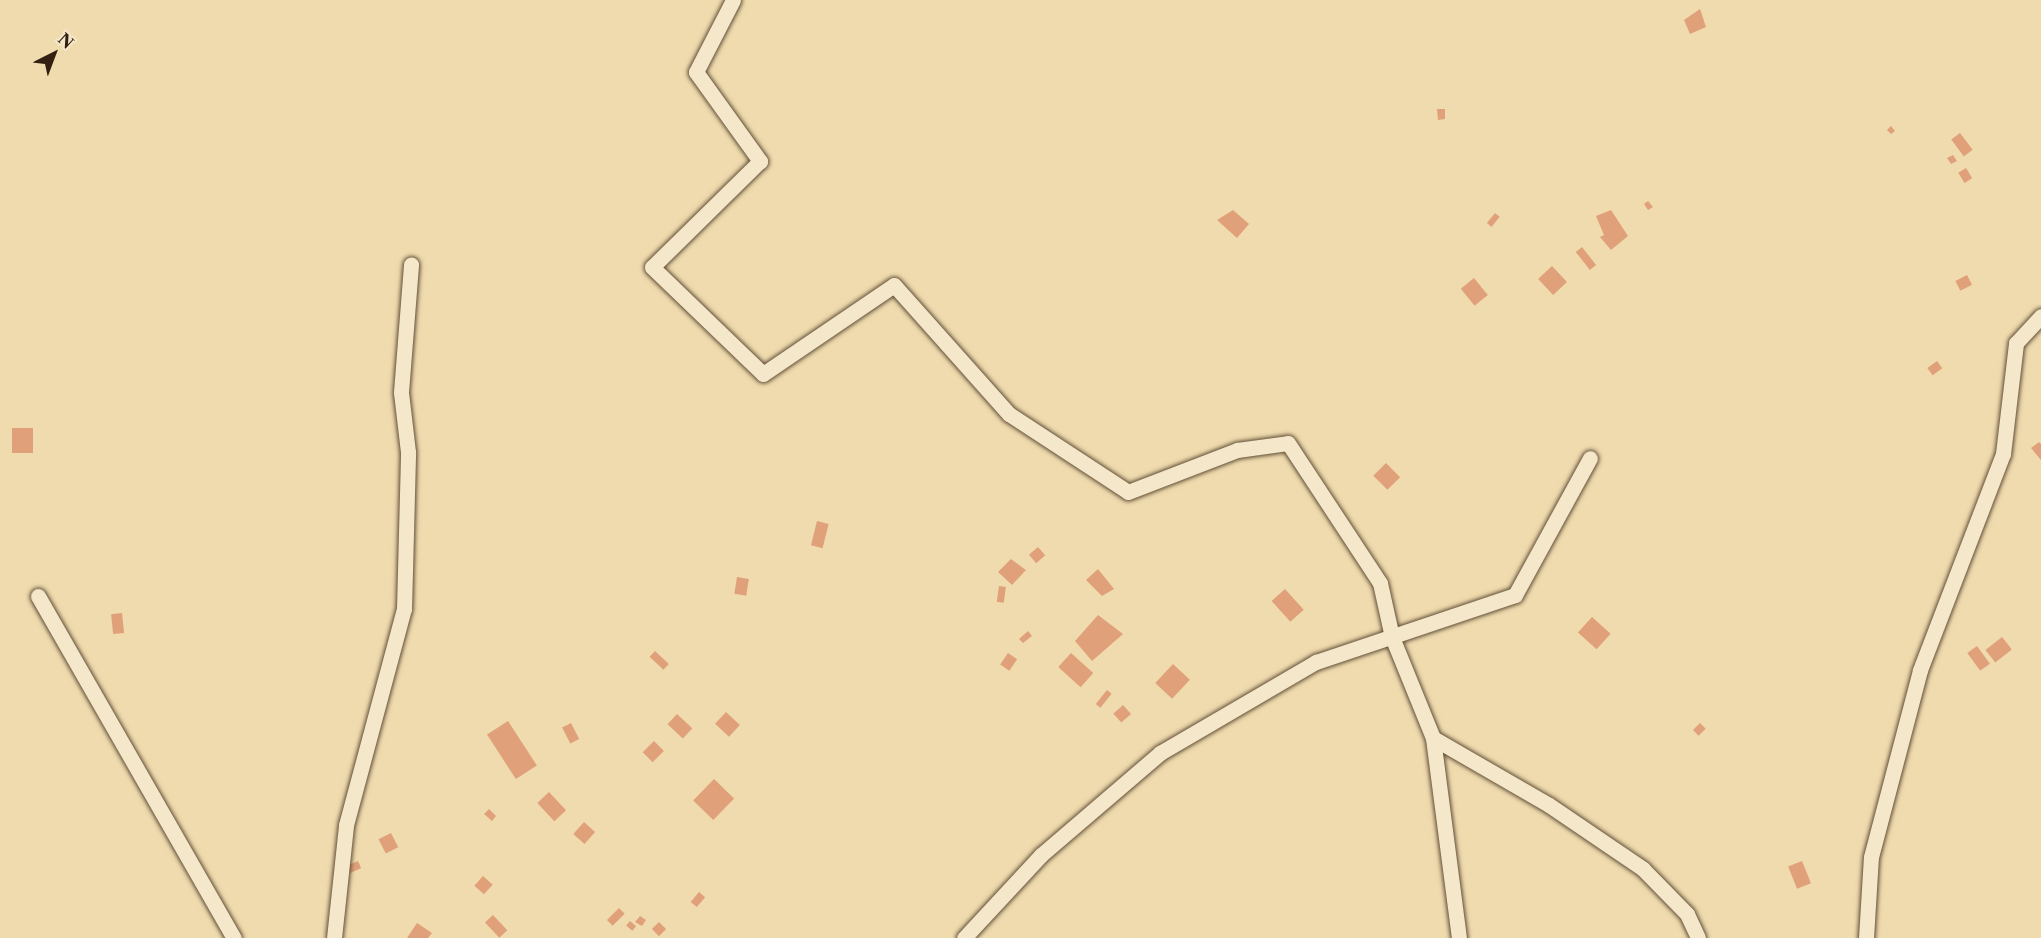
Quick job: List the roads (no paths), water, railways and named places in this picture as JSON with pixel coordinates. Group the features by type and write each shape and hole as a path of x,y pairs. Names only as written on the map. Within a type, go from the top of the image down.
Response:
{"street":[{"path":"733,0 696,72 760,162 652,267 763,374 894,285 1009,414 1128,492 1237,450 1288,443 1380,583 1392,637 1433,738 1460,938"},
{"path":"334,938 346,825 404,609 408,452 401,392 411,264"},
{"path":"1866,938 1871,857 1920,670 2003,454 2016,343 2041,316"},
{"path":"964,938 1041,855 1160,753 1316,662 1515,595 1590,458"},
{"path":"38,596 234,938"},
{"path":"1433,738 1549,805 1643,869 1687,914 1698,938"}]}
